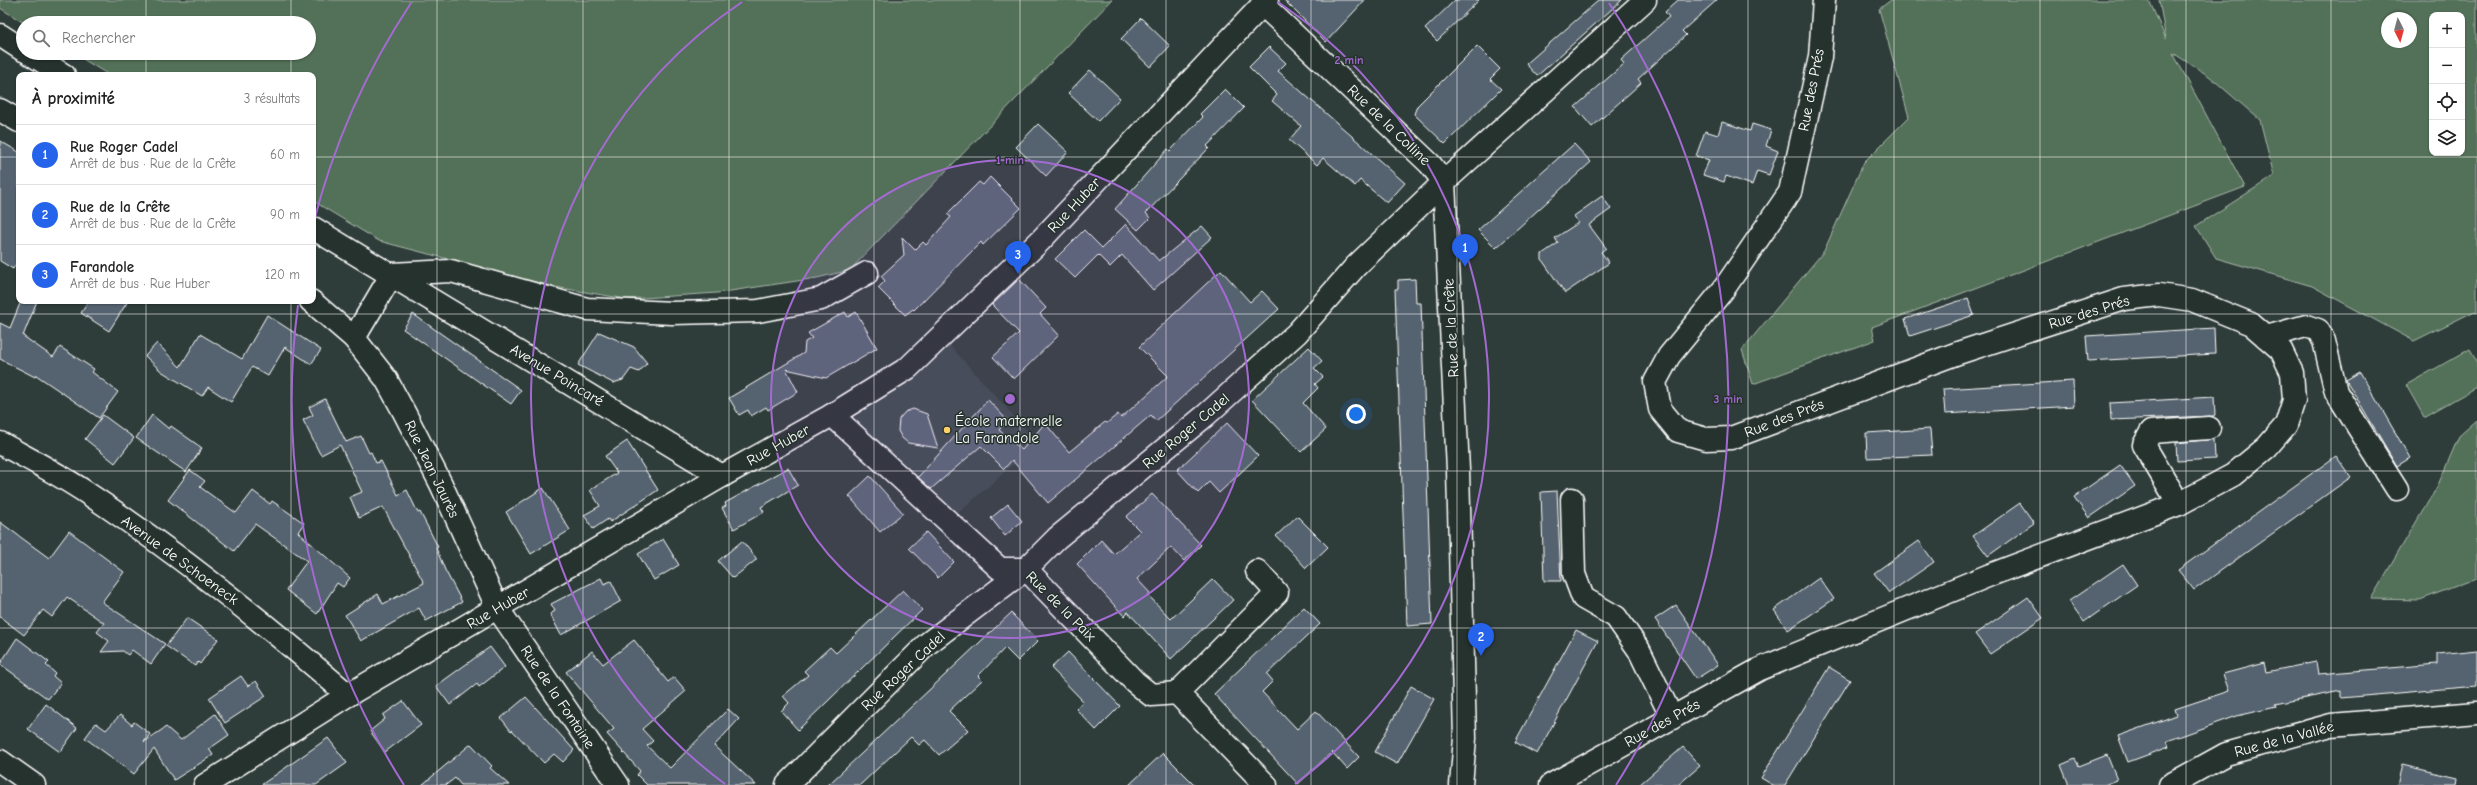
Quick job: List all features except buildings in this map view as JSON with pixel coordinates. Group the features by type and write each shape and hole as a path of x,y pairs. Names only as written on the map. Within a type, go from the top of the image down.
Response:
{"street":[{"name":"Rue Roger Cadel","path":"787,785 927,644 1026,569 1057,538 1206,415 1297,333 1356,266 1444,182 1645,0"},
{"name":"Rue des Prés","path":"1551,785 1760,669 1990,575 2180,504 2233,475 2267,447 2286,425 2294,400 2292,374 2281,350 2251,324 2192,300 2159,295 2124,299 1958,353 1731,438 1706,439 1678,431 1660,409 1655,382 1669,356 1723,290 1790,192 1820,57 1824,0"},
{"name":"Rue de la Colline","path":"1264,2 1430,164 1444,182"},
{"name":"Rue Huber","path":"205,785 348,695 498,609 722,476 832,415 908,368 966,314 1040,241 1264,2"},
{"path":"0,35 16,45"},
{"path":"39,60 59,72"},
{"path":"0,110 16,120"},
{"name":"Rue de la Crête","path":"1444,182 1457,462 1465,714 1465,738 1461,785"},
{"name":"Avenue Poincaré","path":"316,230 392,274 722,476"},
{"path":"314,304 354,338 392,274 451,271 587,309 672,313 758,311 820,300 867,274"},
{"path":"2266,337 2306,326 2318,330 2324,341 2336,392 2397,489"},
{"name":"Rue Jean Jaurès","path":"354,338 386,379 404,412 441,484 498,609"},
{"name":"Rue de la Paix","path":"832,415 1000,570 1026,569 1135,682 1151,694 1177,693"},
{"path":"2180,504 2144,444 2151,432 2209,428"},
{"name":"Avenue de Schoeneck","path":"0,443 85,492 187,563 277,633 348,695"},
{"path":"1572,499 1574,574 1583,598 1616,617 1638,650 1672,718"},
{"path":"1257,571 1277,593 1177,693 1266,785"},
{"name":"Rue de la Fontaine","path":"498,609 618,785"},
{"name":"Rue de la Vallée","path":"2170,785 2226,754 2299,736 2331,725 2477,713"},
{"path":"0,761 34,785"}],"shaded area":[{"name":"École maternelle La Farandole","path":"947,342 1038,443 956,515 854,418"}],"green space":[{"path":"0,0 1112,0 850,270 817,278 717,293 627,299 555,287 379,241 316,203 316,72 104,72 84,60 316,60 316,16 16,16 16,18 0,8"},
{"path":"1891,0 2149,0 2166,39 2159,0 2477,0 2477,313 2475,311 2414,341 2312,286 2216,258 2196,226 2274,176 2260,120 2209,76 2173,53 2245,187 1872,327 1875,340 1753,384 1742,350 1824,251 1864,162 1909,117 1879,9"},
{"path":"2470,349 2477,361 2477,387 2424,417 2406,385"},
{"path":"2477,420 2477,578 2420,600 2371,599 2438,485 2459,436"}],"place":[{"name":"Rue Roger Cadel","path":"1465,267"},
{"name":"Farandole","path":"1018,274"},
{"name":"École maternelle La Farandole","path":"947,430"},
{"name":"Rue de la Crête","path":"1481,656"}]}
